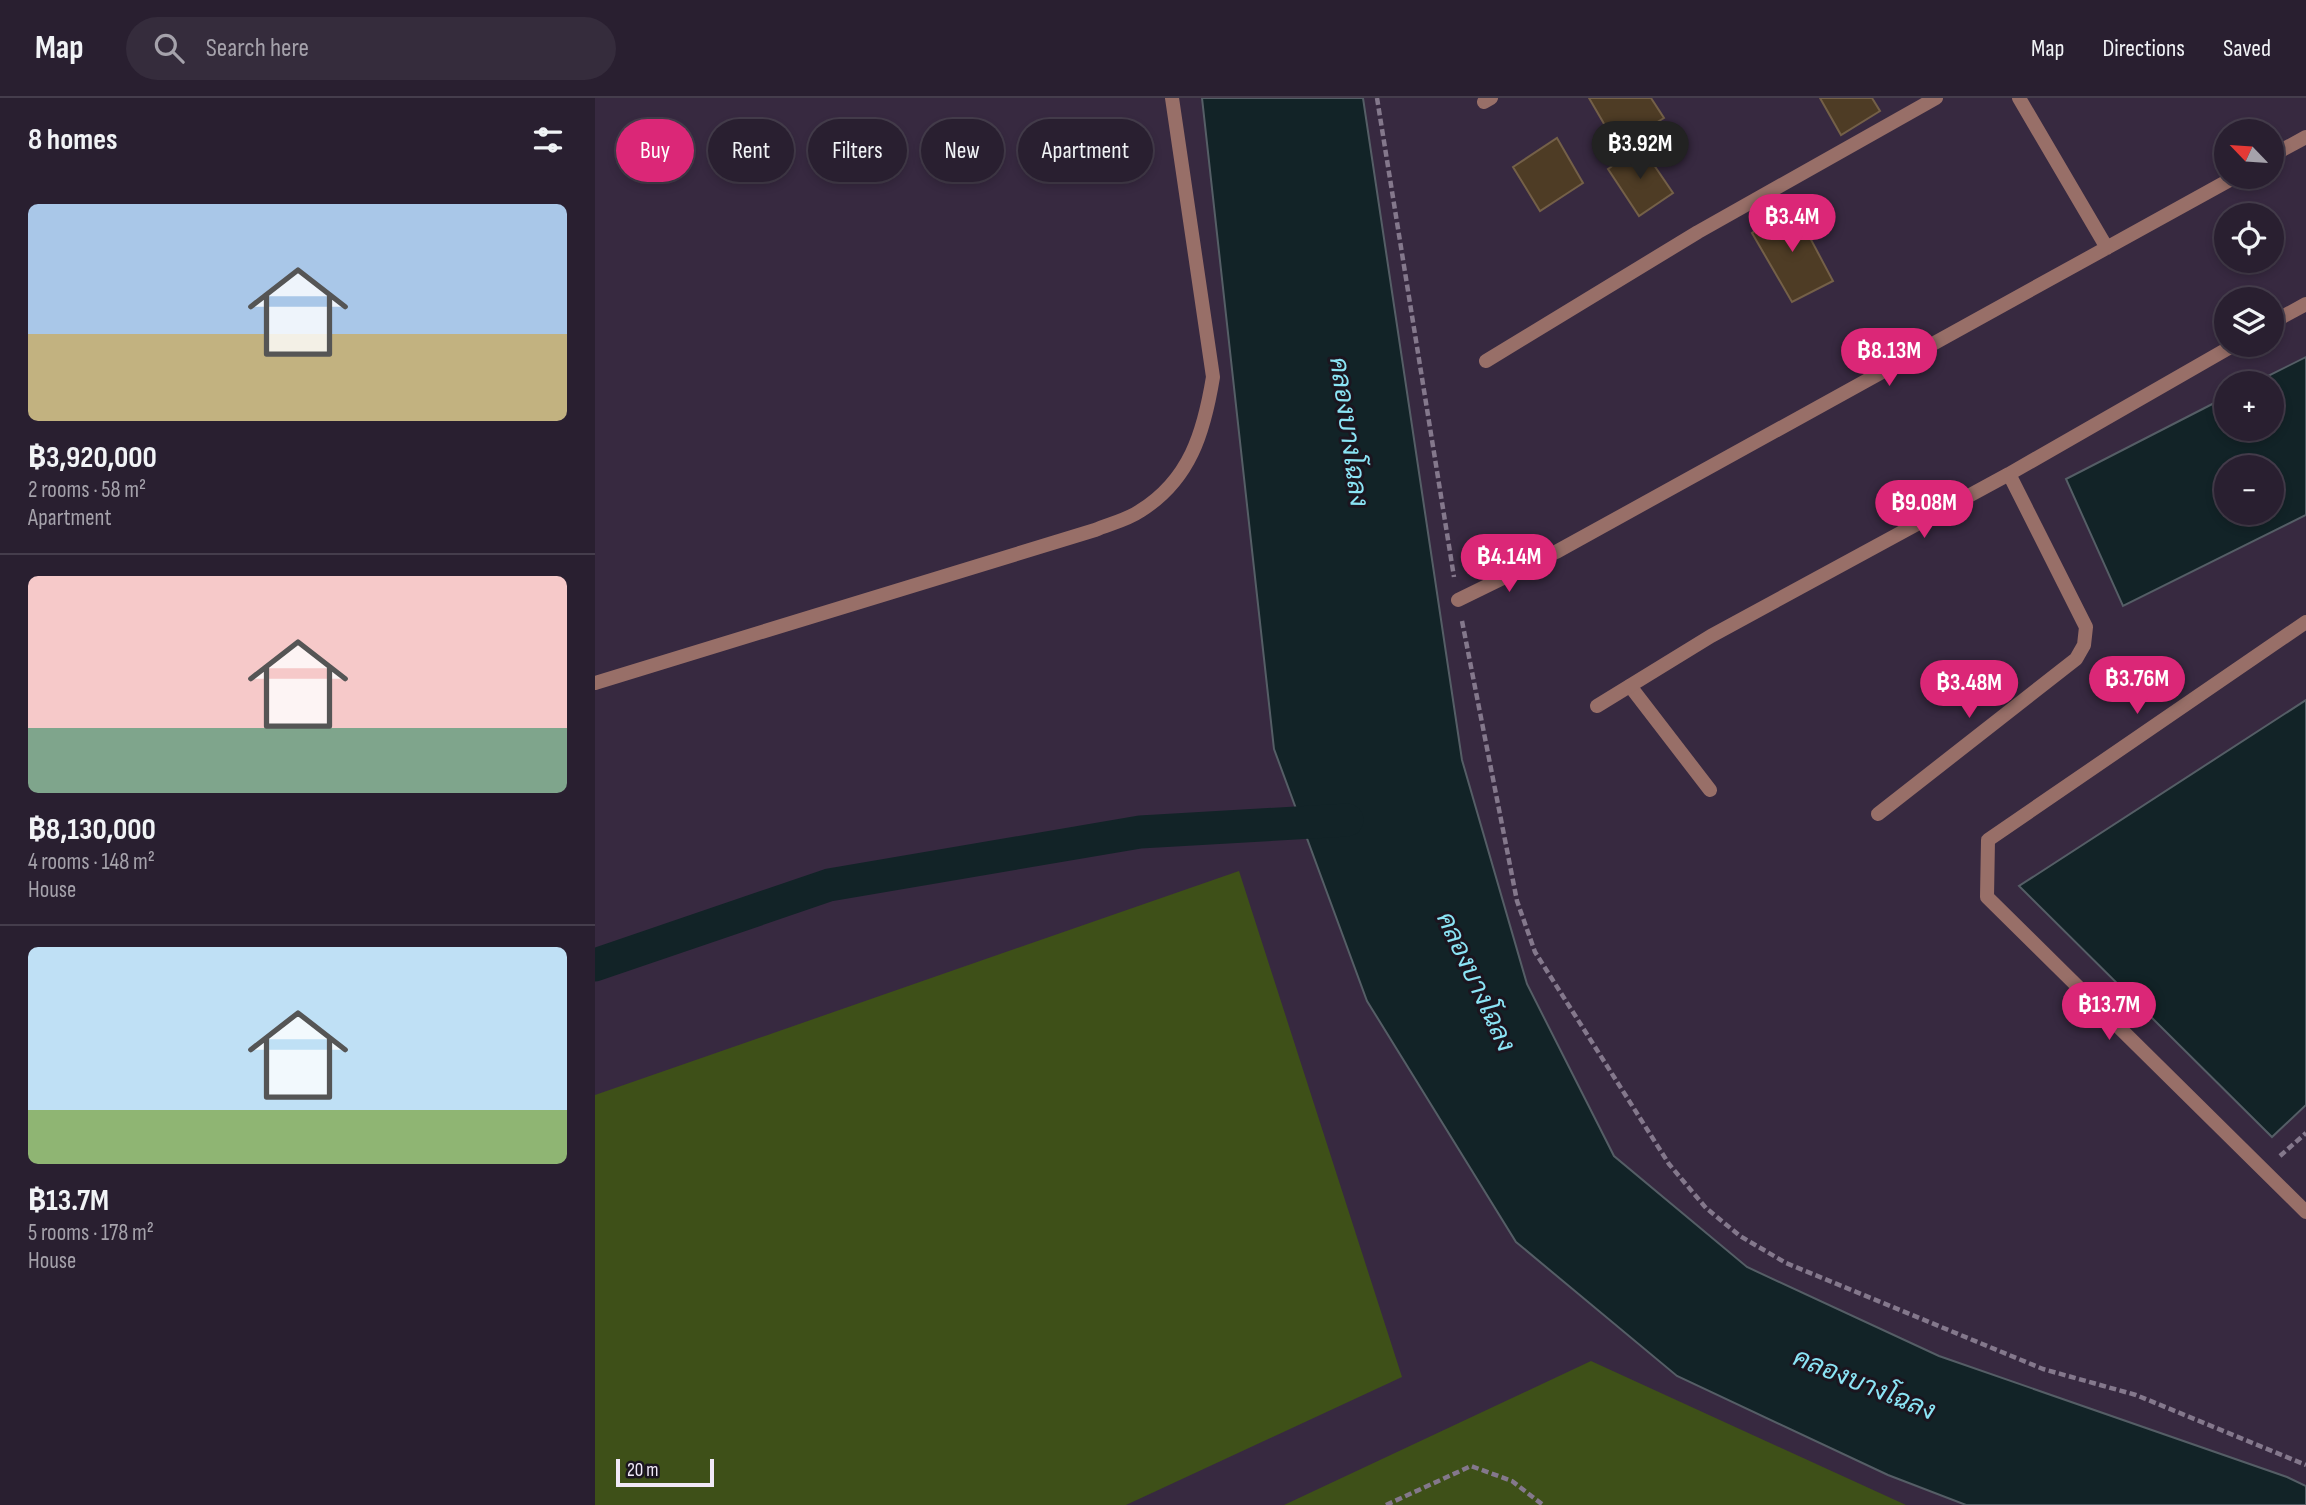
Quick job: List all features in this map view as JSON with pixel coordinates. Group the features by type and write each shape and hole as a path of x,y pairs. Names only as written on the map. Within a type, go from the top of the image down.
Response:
{"street":[{"path":"595,683 1095,530 1139,512 1173,486 1194,453 1208,407 1213,377 1172,98"},
{"path":"1486,362 1698,232 1936,98"},
{"path":"2019,98 2107,248"},
{"path":"2284,149 2306,137"},
{"path":"1458,600 1568,545 2214,189"},
{"path":"2284,316 2306,304"},
{"path":"1597,706 1711,636 2009,474 2214,356"},
{"path":"1878,814 2076,659 2084,645 2086,627 2009,474"},
{"path":"2306,621 1988,840 1987,897 2306,1212"},
{"path":"1630,686 1710,790"}],"path":[{"path":"1377,98 1458,600 1517,901 1535,952 1669,1164 1706,1208 1740,1236 1786,1263 2043,1369 2136,1395 2306,1465"},
{"path":"2264,1171 2306,1133"},
{"path":"1386,1505 1471,1466 1511,1481 1543,1505"}],"green space":[{"path":"1239,871 1402,1377 1126,1505 595,1505 595,1095"},
{"path":"1591,1361 1906,1505 1284,1505"}],"water":[{"name":"คลองบางโฉลง","path":"1202,98 1363,98 1462,760 1527,984 1614,1156 1747,1267 1939,1356 2287,1477 2306,1486 2306,1505 1966,1505 1888,1475 1677,1376 1516,1242 1367,1001 1274,749"},
{"path":"2306,357 2306,515 2123,606 2066,479 2214,403 2214,441 2284,441 2284,371 2278,371"},
{"path":"2306,700 2306,1105 2272,1137 2019,886"}],"building":[{"path":"1589,98 1651,98 1664,118 1617,146"},
{"path":"1820,98 1872,98 1880,111 1841,135"},
{"path":"1557,138 1583,183 1540,211 1513,167"},
{"path":"1641,146 1673,193 1639,216 1608,169"},
{"path":"1792,204 1833,281 1792,302 1752,233"}],"waterway":[{"path":"595,965 829,885 1140,832 1347,820"}]}
